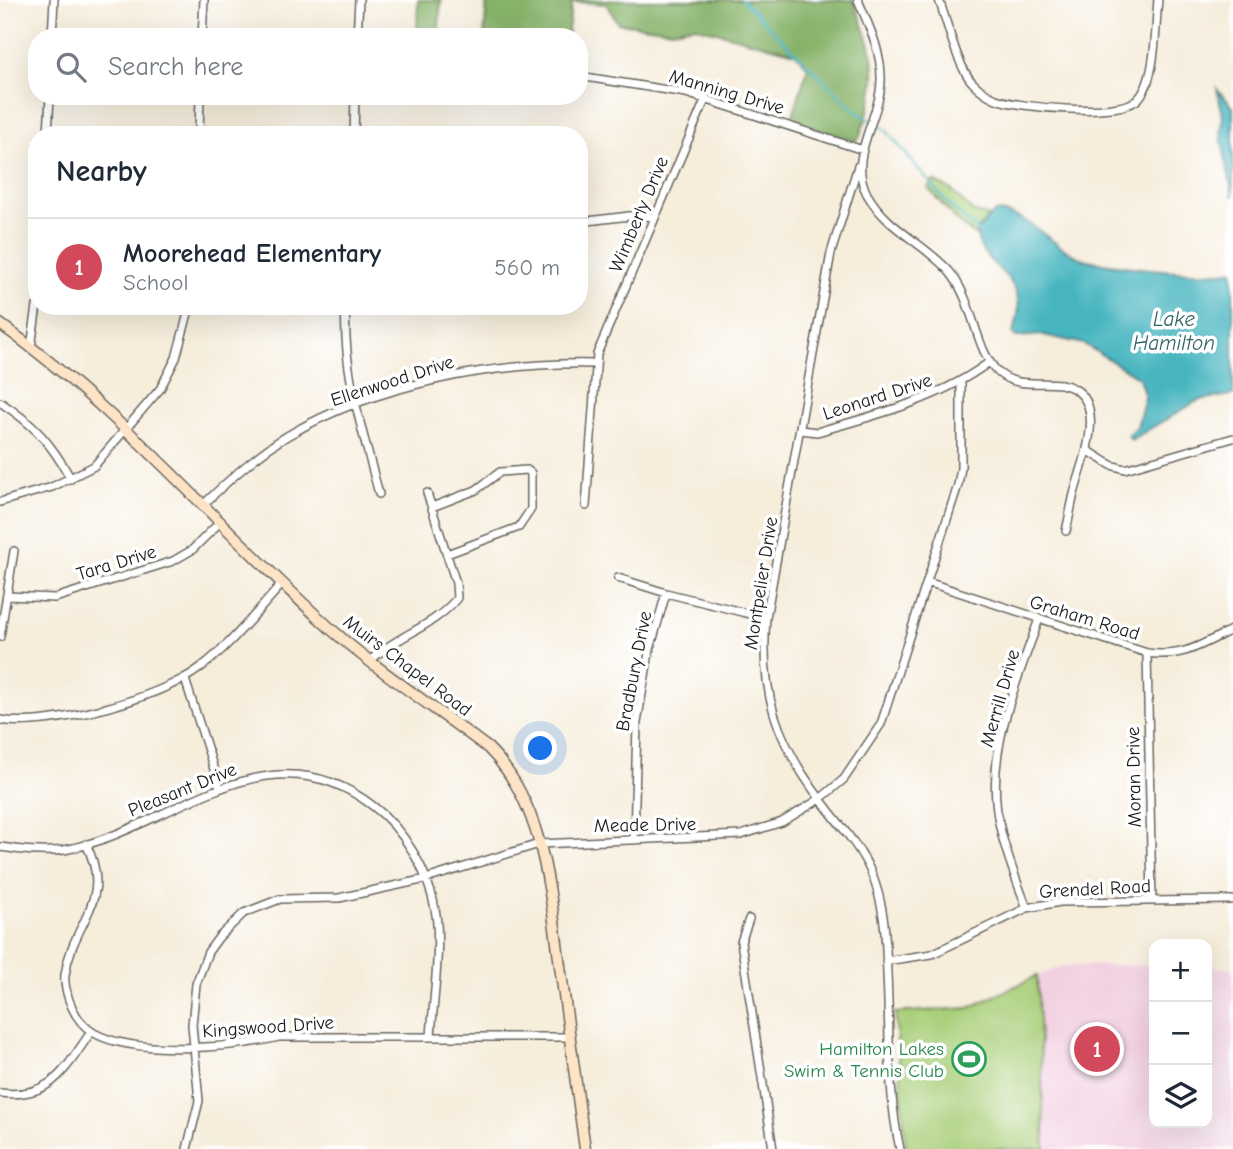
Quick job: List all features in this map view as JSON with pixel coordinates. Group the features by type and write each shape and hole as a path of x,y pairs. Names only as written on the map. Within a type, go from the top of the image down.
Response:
{"main road":[{"name":"Muirs Chapel Road","path":"0,324 127,429 321,620 498,758 518,785 539,844 548,884 585,1149"}],"street":[{"path":"52,28 54,0"},
{"path":"202,28 204,0"},
{"path":"358,28 359,0"},
{"name":"Montpelier Drive","path":"858,0 881,67 879,99 831,253 766,618 764,665 776,724 795,764 858,848 869,869 883,912 893,1114 900,1149"},
{"path":"939,0 968,77 984,92 1011,103 1106,110 1122,108 1138,100 1146,88 1151,72 1158,0"},
{"name":"Manning Drive","path":"588,78 706,98 863,150"},
{"name":"Wimberly Drive","path":"594,364 653,217 706,98"},
{"path":"48,126 50,105"},
{"path":"198,126 200,105"},
{"path":"354,126 355,105"},
{"path":"858,166 867,193 892,226 948,270 960,288 971,307 988,363 1005,378 1021,382 1063,384 1084,397 1090,407 1087,450 1066,531"},
{"path":"588,221 638,215 653,217"},
{"path":"31,347 36,315"},
{"path":"0,502 72,479 94,466 151,402 176,358 188,315"},
{"path":"345,315 344,340 356,406 379,494"},
{"name":"Ellenwood Drive","path":"204,504 241,470 287,436 356,406 467,373 538,363 594,364"},
{"path":"961,383 988,363"},
{"path":"586,506 594,364"},
{"name":"Leonard Drive","path":"801,430 817,432 834,428 930,397 961,383"},
{"name":"Meade Drive","path":"187,1149 199,1101 193,1047 192,1002 202,966 219,937 244,913 280,899 339,898 426,879 539,844 741,835 782,822 820,799 844,779 881,724 961,468 961,383"},
{"path":"0,402 25,419 50,443 72,479"},
{"path":"1087,450 1111,465 1125,469 1233,438"},
{"path":"432,507 476,490 500,472 527,470 531,473 531,509 519,527 447,554"},
{"path":"371,660 389,643 447,611 457,598 456,583 427,493"},
{"name":"Tara Drive","path":"7,596 55,598 173,561 192,550 221,521"},
{"path":"0,638 14,551"},
{"path":"618,578 766,618"},
{"name":"Graham Road","path":"927,582 1147,653 1170,656 1188,651 1233,629"},
{"path":"0,720 25,724 48,721 132,699 186,679 215,655 284,583"},
{"name":"Bradbury Drive","path":"634,840 636,723 649,653 666,593"},
{"name":"Merrill Drive","path":"1027,908 999,826 996,775 1005,721 1039,619"},
{"name":"Moran Drive","path":"1147,653 1152,901"},
{"path":"186,679 220,788"},
{"name":"Pleasant Drive","path":"0,847 41,852 86,844 220,788 260,776 281,774 326,780 346,789 381,812 411,847 426,879 436,910 431,1037"},
{"path":"0,1093 16,1095 42,1090 60,1077 91,1032 79,1020 64,984 70,954 98,880 97,866 86,844"},
{"name":"Grendel Road","path":"887,961 932,954 1027,908 1060,902 1233,900"},
{"path":"749,919 741,942 773,1149"},
{"name":"Kingswood Drive","path":"91,1032 119,1042 193,1047 240,1046 279,1037 570,1037"}],"shaded area":[{"path":"1149,965 1149,1128 1212,1128 1212,967 1233,969 1233,1149 1045,1149 1037,976 1064,966"}],"green space":[{"path":"418,0 441,0 439,28 417,28"},
{"path":"487,0 853,0 868,38 874,83 866,117 859,138 855,141 791,121 808,67 795,53 694,26 672,30 618,23 606,4 572,2 568,28 485,28"},
{"path":"933,181 950,189 972,211 989,217 977,230 976,236 956,220 928,188"},
{"name":"Hamilton Lakes Swim & Tennis Club","path":"1037,976 1045,1149 906,1149 895,1013 969,1008"}],"water":[{"path":"1217,89 1233,107 1233,197 1221,136 1223,116"},
{"name":"Lake Hamilton","path":"995,212 1018,217 1067,251 1090,260 1181,271 1233,270 1233,395 1199,400 1131,440 1128,435 1137,427 1145,397 1139,378 1084,344 1044,335 1016,337 1013,333 1018,312 1017,296 1012,284 979,244 977,230"}],"waterway":[{"path":"742,0 855,111 886,130 947,203 979,232"}],"place":[{"name":"Moorehead Elementary","path":"1097,1049"},
{"name":"Hamilton Lakes Swim & Tennis Club","path":"969,1059"}]}
